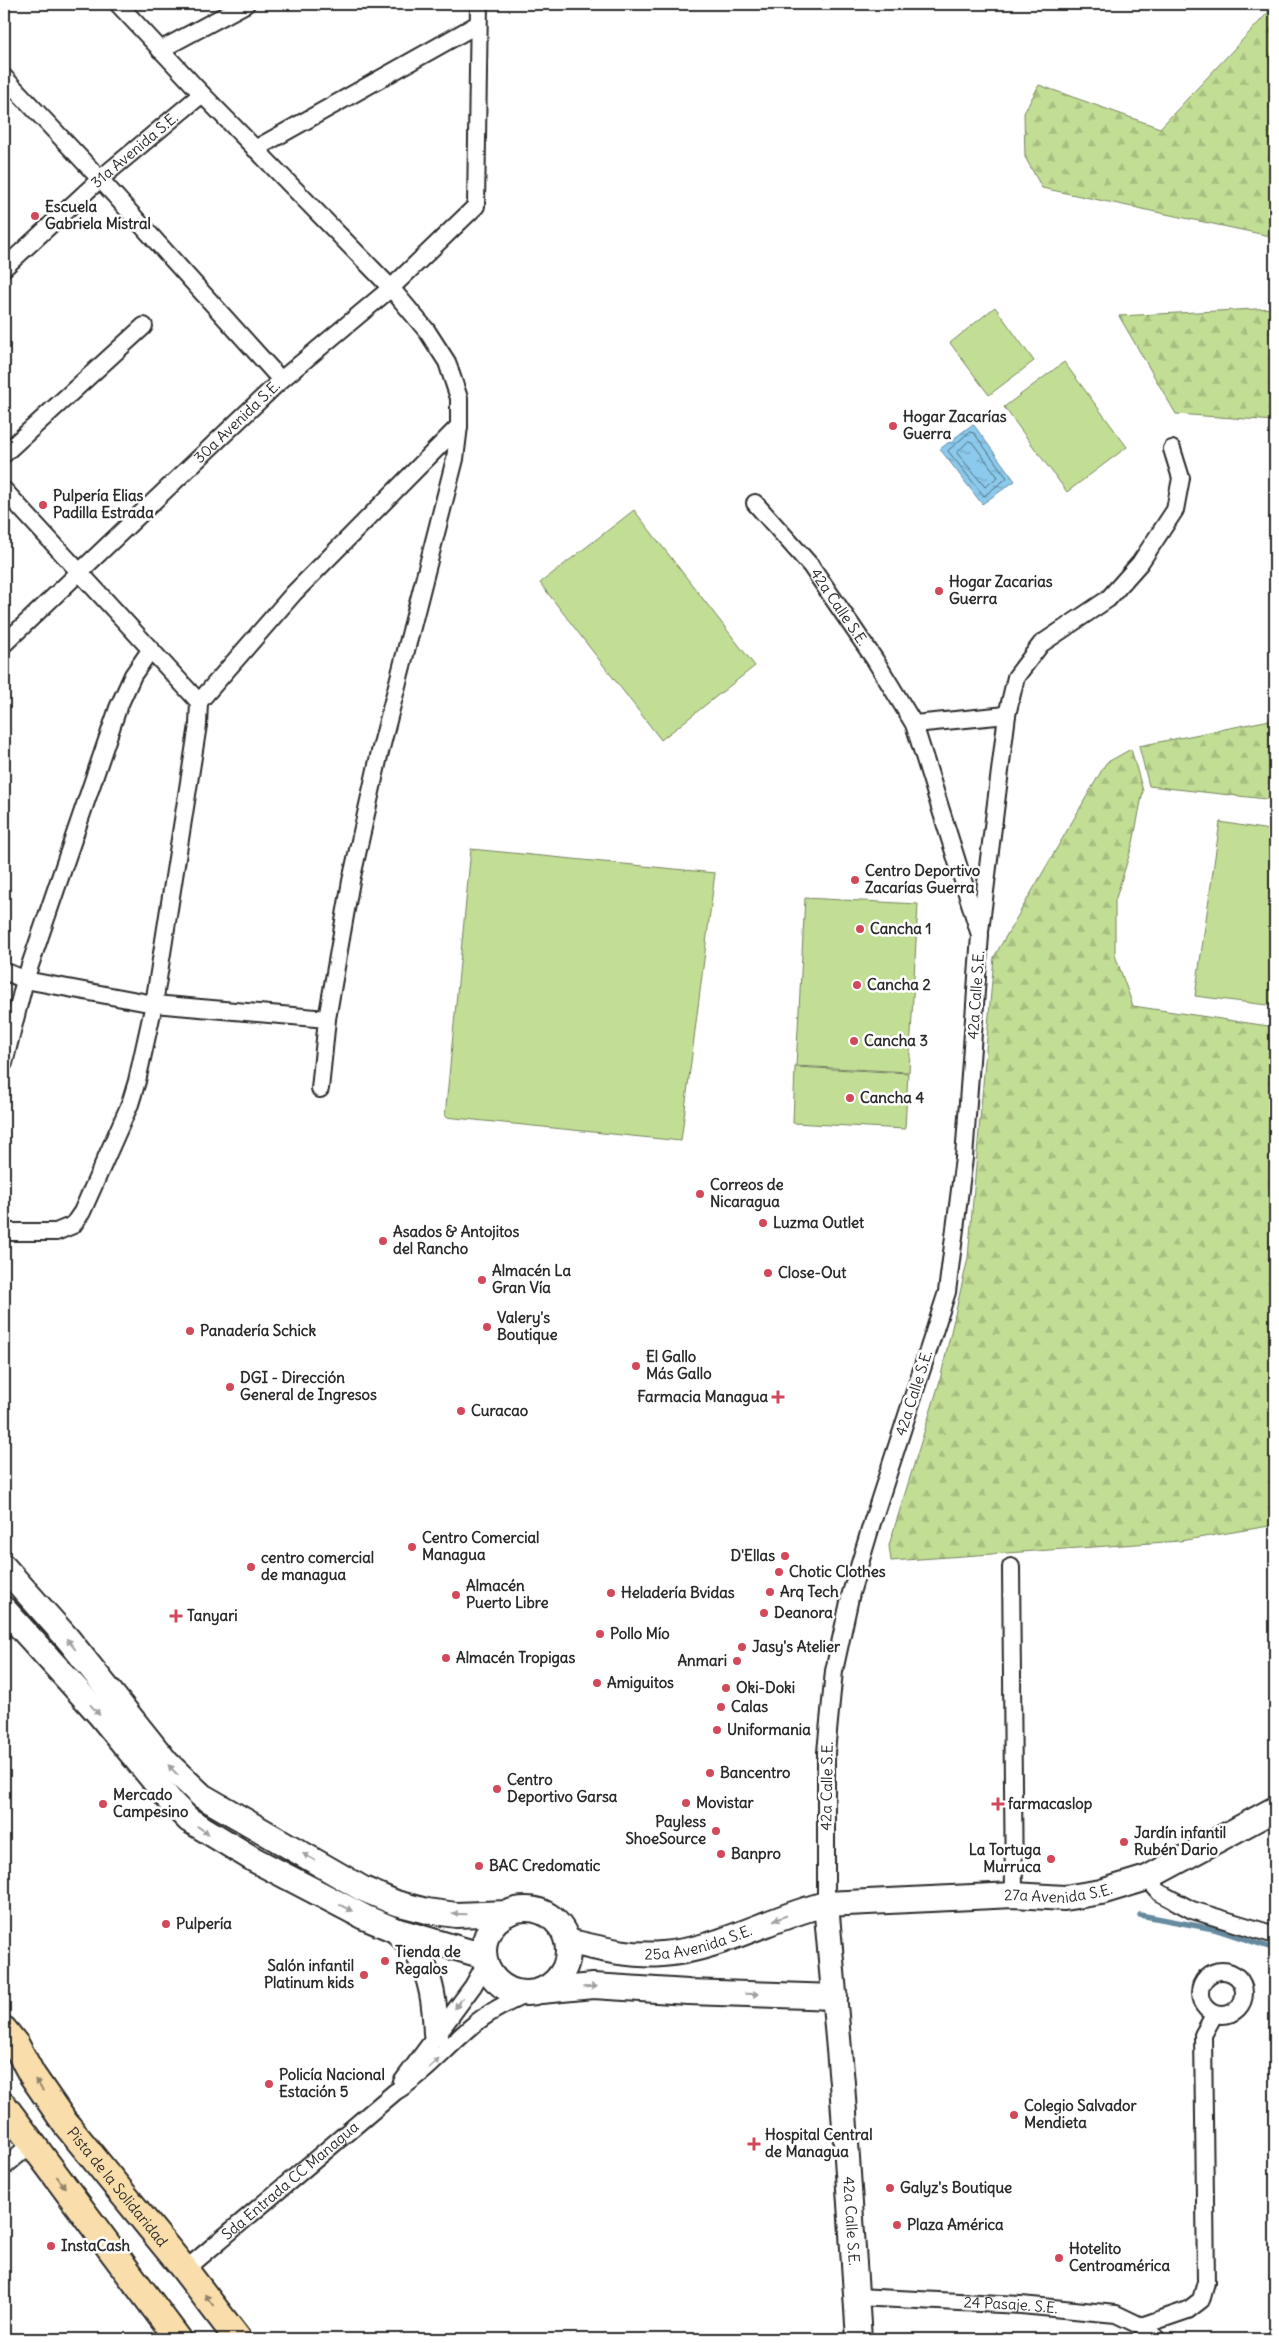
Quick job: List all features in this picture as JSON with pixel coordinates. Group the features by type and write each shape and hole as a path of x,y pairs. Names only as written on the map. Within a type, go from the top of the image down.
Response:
{"main road":[{"name":"Pista de la Solidaridad","path":"4,2030 16,2045 32,2075 65,2123 185,2270 238,2339"},
{"path":"4,2106 178,2339"}],"street":[{"path":"118,4 202,94 391,288 427,332 447,362 459,398 456,459 382,746 355,862 327,1019 320,1089"},
{"path":"160,50 246,4"},
{"path":"255,149 478,24 479,4"},
{"name":"30a Avenida S.E.","path":"4,644 281,380 391,288 476,206 478,24"},
{"path":"4,77 100,179 281,380"},
{"name":"31a Avenida S.E.","path":"4,268 100,179 202,94"},
{"path":"4,454 144,326"},
{"path":"4,1232 56,1232 73,1225 130,1104 154,1004 198,725 199,702 294,593 459,426"},
{"path":"980,935 1007,715 1016,677 1041,644 1108,599 1140,563 1175,510 1182,478 1172,449"},
{"path":"4,490 199,702"},
{"name":"42a Calle S.E.","path":"755,503 812,566 875,660 914,724 980,935 964,1158 947,1292 851,1593 834,1671 826,1752 826,1904 835,1997 859,2339"},
{"path":"4,1064 26,980 118,708 133,675 151,649"},
{"path":"914,724 1007,715"},
{"path":"4,971 26,980 154,1004 327,1019"},
{"path":"4,1567 68,1639 167,1764 202,1796 363,1888 396,1903 427,1912 456,1915 535,1910 550,1916 562,1928 567,1941 568,1956 564,1971 554,1983 500,2006 471,2027 414,2080 395,2092"},
{"path":"1011,1567 1014,1895"},
{"path":"4,1609 100,1715 173,1804 189,1820 207,1833 334,1902 395,1930 485,1959"},
{"name":"27a Avenida S.E.","path":"826,1904 1014,1895 1064,1898 1101,1892 1147,1878 1275,1809"},
{"path":"1147,1878 1160,1893 1192,1910 1275,1935"},
{"name":"25a Avenida S.E.","path":"567,1941 626,1953 662,1954 720,1941 800,1910 826,1904"},
{"path":"508,1913 497,1921 490,1931 485,1943 485,1959 492,1975 501,1985 513,1992 534,1992 594,1986 688,1992 835,1997"},
{"path":"395,1930 416,1952 429,1978 436,2012 436,2034"},
{"path":"395,2092 473,1986 485,1959"},
{"path":"1141,2326 1188,2310 1201,2300 1206,2282 1204,2035 1214,2015"},
{"name":"Sda Entrada CC Managua","path":"185,2270 395,2092"},
{"path":"4,2167 32,2143"},
{"name":"24 Pasaje. S.E.","path":"856,2297 1021,2305 1116,2314 1141,2326 1158,2339"}],"green space":[{"path":"1275,5 1275,237 1042,188 1025,157 1024,113 1039,85 1160,128"},
{"path":"995,307 1034,361 989,395 950,343"},
{"path":"1275,308 1275,421 1176,414 1119,316"},
{"path":"1064,362 1127,447 1067,492 1004,407"},
{"path":"634,510 755,666 661,740 540,583"},
{"path":"1275,719 1275,800 1149,786 1139,746"},
{"path":"1131,749 1143,791 1133,843 1115,901 1115,955 1133,1006 1275,1027 1275,1525 1180,1541 891,1561 889,1545 939,1384 968,1258 994,957 1106,763"},
{"path":"1220,822 1275,831 1275,1006 1195,996"},
{"path":"471,849 715,873 681,1141 445,1117"},
{"path":"805,898 918,904 909,1072 796,1066"},
{"name":"Cancha 4","path":"795,1067 908,1073 905,1129 793,1123"}],"water":[{"path":"973,424 1015,481 982,504 940,449"}],"waterway":[{"path":"1140,1915 1214,1929 1275,1949"}],"place":[{"name":"Escuela Gabriela Mistral","path":"35,216"},
{"name":"Hogar Zacarías Guerra","path":"893,426"},
{"name":"Pulpería Elias Padilla Estrada","path":"43,505"},
{"name":"Hogar Zacarias Guerra","path":"939,591"},
{"name":"Centro Deportivo Zacarías Guerra","path":"855,880"},
{"name":"Cancha 1","path":"860,929"},
{"name":"Cancha 2","path":"857,985"},
{"name":"Cancha 3","path":"854,1041"},
{"name":"Cancha 4","path":"850,1098"},
{"name":"Correos de Nicaragua","path":"700,1194"},
{"name":"Luzma Outlet","path":"763,1223"},
{"name":"Asados & Antojitos del Rancho","path":"383,1241"},
{"name":"Close-Out","path":"768,1273"},
{"name":"Almacén La Gran Vía","path":"482,1280"},
{"name":"Valery's Boutique","path":"487,1327"},
{"name":"Panadería Schick","path":"190,1331"},
{"name":"El Gallo Más Gallo","path":"636,1366"},
{"name":"DGI - Dirección General de Ingresos","path":"230,1387"},
{"name":"Farmacia Managua","path":"778,1397"},
{"name":"Curacao","path":"461,1411"},
{"name":"Centro Comercial Managua","path":"412,1547"},
{"name":"D'Ellas","path":"785,1556"},
{"name":"centro comercial de managua","path":"251,1567"},
{"name":"Chotic Clothes","path":"779,1572"},
{"name":"Arq Tech","path":"770,1592"},
{"name":"Heladería Bvidas","path":"611,1593"},
{"name":"Almacén Puerto Libre","path":"456,1595"},
{"name":"Deanora","path":"764,1613"},
{"name":"Tanyari","path":"176,1616"},
{"name":"Pollo Mío","path":"600,1634"},
{"name":"Jasy's Atelier","path":"742,1647"},
{"name":"Almacén Tropigas","path":"446,1658"},
{"name":"Anmari","path":"737,1661"},
{"name":"Amiguitos","path":"597,1683"},
{"name":"Oki-Doki","path":"726,1688"},
{"name":"Calas","path":"721,1707"},
{"name":"Uniformania","path":"717,1730"},
{"name":"Bancentro","path":"710,1773"},
{"name":"Centro Deportivo Garsa","path":"497,1789"},
{"name":"Movistar","path":"686,1803"},
{"name":"Mercado Campesino","path":"103,1804"},
{"name":"farmacaslop","path":"998,1804"},
{"name":"Payless ShoeSource","path":"716,1831"},
{"name":"Jardín infantil Rubén Dario","path":"1124,1842"},
{"name":"Banpro","path":"721,1854"},
{"name":"La Tortuga Murruca","path":"1051,1859"},
{"name":"BAC Credomatic","path":"479,1866"},
{"name":"Pulpería","path":"166,1924"},
{"name":"Tienda de Regalos","path":"385,1961"},
{"name":"Salón infantil Platinum kids","path":"364,1975"},
{"name":"Policía Nacional Estación 5","path":"269,2084"},
{"name":"Colegio Salvador Mendieta","path":"1014,2115"},
{"name":"Hospital Central de Managua","path":"754,2144"},
{"name":"Galyz's Boutique","path":"890,2188"},
{"name":"Plaza América","path":"897,2225"},
{"name":"InstaCash","path":"51,2246"},
{"name":"Hotelito Centroamérica","path":"1059,2258"}]}
